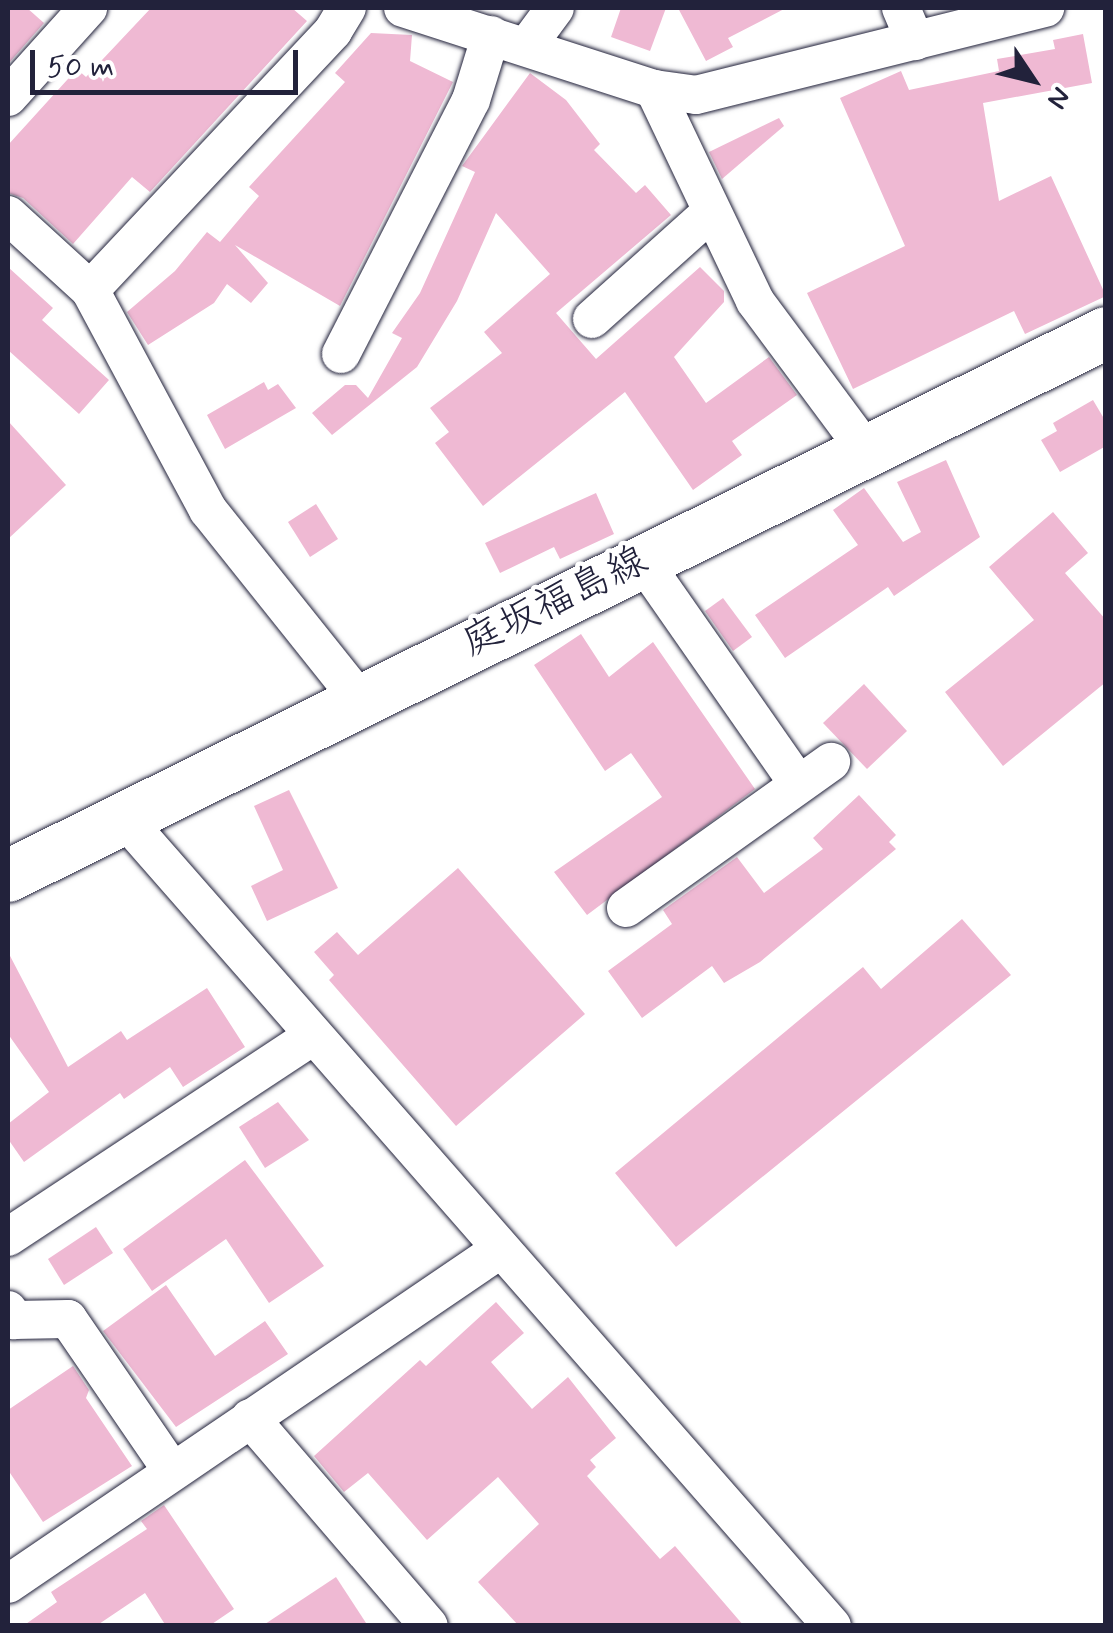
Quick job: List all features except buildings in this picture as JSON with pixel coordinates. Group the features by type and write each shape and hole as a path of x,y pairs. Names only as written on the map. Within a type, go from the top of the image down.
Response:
{"main road":[{"name":"庭坂福島線","path":"8,876 358,698 1106,333"}],"street":[{"path":"8,96 88,8"},
{"path":"90,290 333,31 347,8"},
{"path":"403,8 654,89 696,95 908,24 1045,8"},
{"path":"341,354 471,100 509,41 555,8"},
{"path":"654,89 709,214 755,301 865,450"},
{"path":"592,319 709,214"},
{"path":"8,215 90,290 208,510 358,698"},
{"path":"642,560 798,784"},
{"path":"626,908 831,762"},
{"path":"124,818 832,1626"},
{"path":"8,1237 314,1036"},
{"path":"8,1584 501,1249"},
{"path":"8,1310 14,1320 68,1319 172,1471"},
{"path":"250,1418 429,1626"}]}
